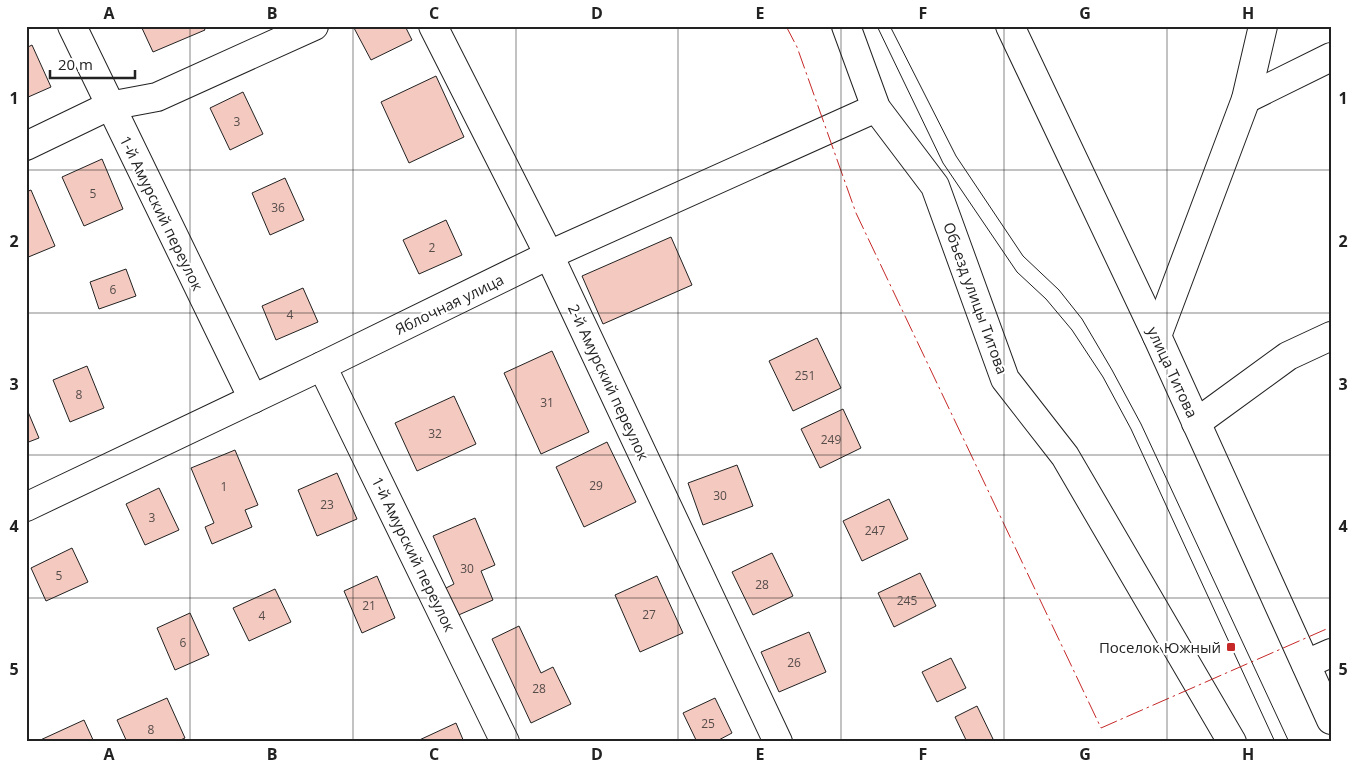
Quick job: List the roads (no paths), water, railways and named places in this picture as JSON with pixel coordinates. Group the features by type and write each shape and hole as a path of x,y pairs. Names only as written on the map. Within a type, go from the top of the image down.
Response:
{"street":[{"name":"1-й Амурский переулок","path":"72,26 109,106 253,399"},
{"path":"26,146 109,106 157,97 314,26"},
{"name":"2-й Амурский переулок","path":"433,26 549,254 778,742"},
{"name":"Объезд улицы Титова","path":"846,26 876,108 935,186 1005,379 1064,456 1232,742"},
{"name":"улица Титова","path":"1010,26 1156,336 1331,720"},
{"path":"1156,336 1246,99 1263,26"},
{"path":"1246,99 1331,57"},
{"name":"Яблочная улица","path":"26,508 322,366 549,254 876,108"},
{"path":"1196,423 1288,356 1331,336"},
{"name":"1-й Амурский переулок","path":"322,366 505,742"},
{"path":"1306,664 1331,652"}],"tram line":[{"path":"877,26 943,163 1017,272 1046,299 1072,330 1103,377 1131,429 1275,742"},
{"path":"890,26 956,156 1023,256 1059,290 1082,319 1112,370 1141,424 1289,742"}],"place":[{"name":"Поселок Южный","path":"1231,647"}]}
